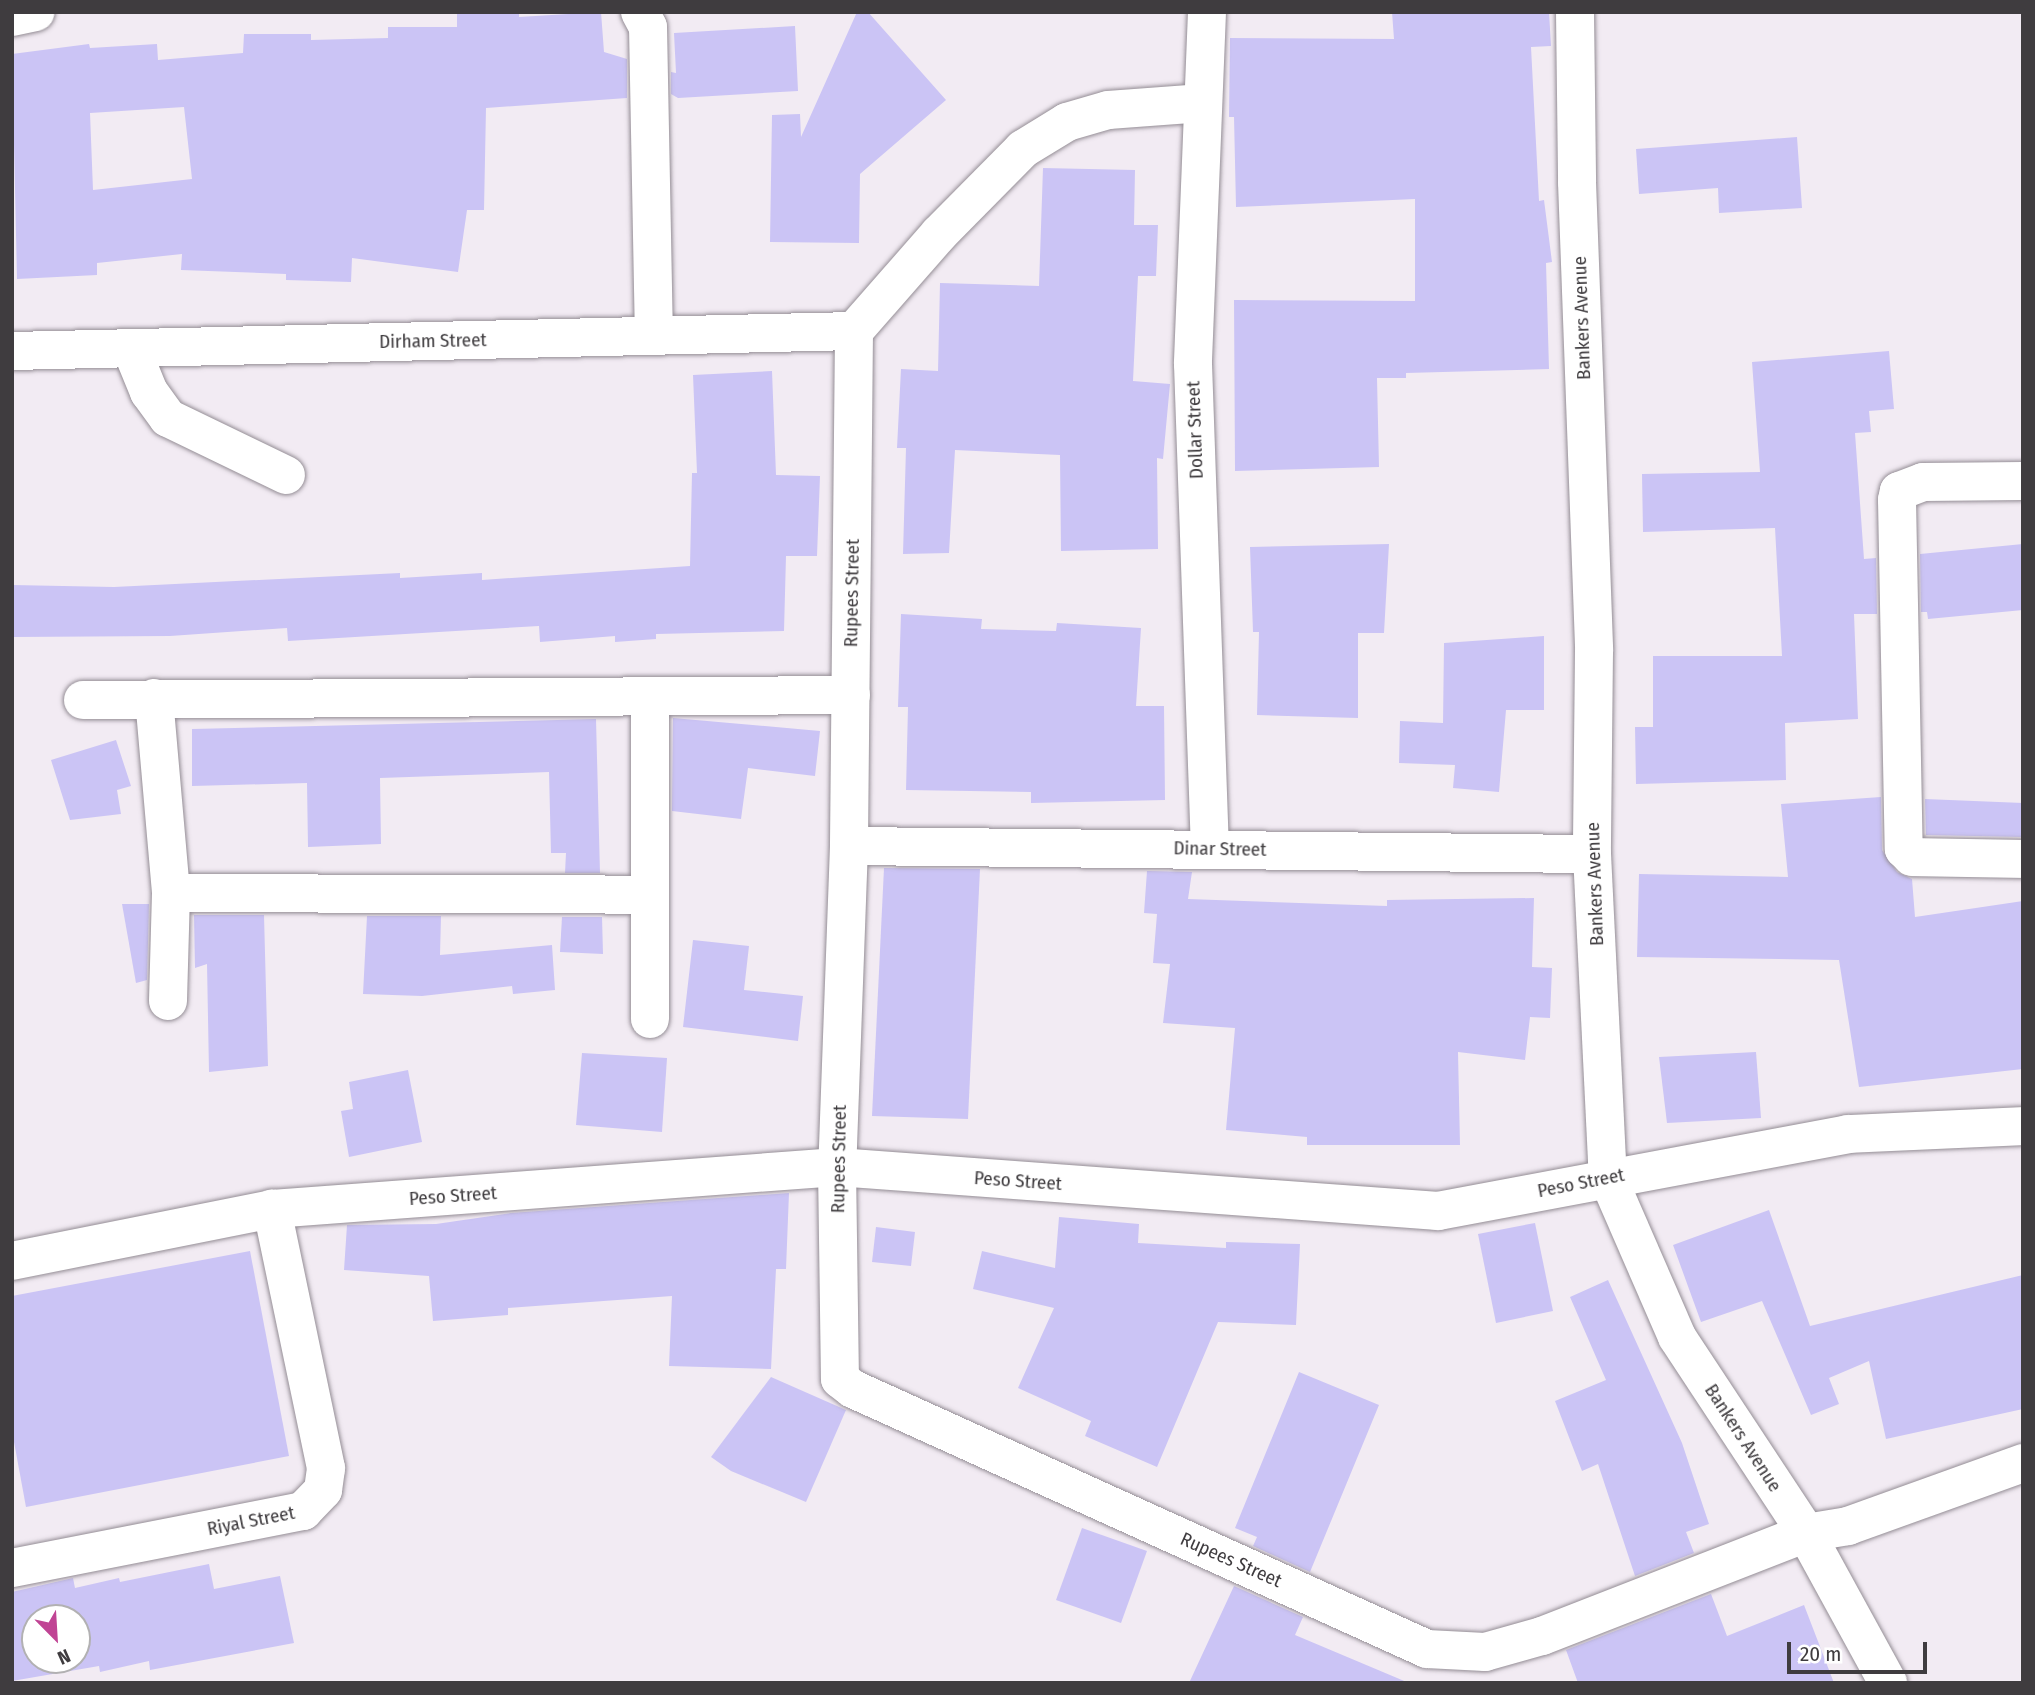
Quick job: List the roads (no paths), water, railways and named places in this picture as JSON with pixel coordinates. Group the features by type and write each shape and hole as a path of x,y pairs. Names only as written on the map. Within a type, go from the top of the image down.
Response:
{"street":[{"path":"12,17 34,12"},
{"path":"640,12 648,27 654,335"},
{"name":"Dollar Street","path":"1207,12 1193,364 1210,849"},
{"name":"Bankers Avenue","path":"1575,12 1577,182 1594,651 1592,854 1608,1178 1677,1337 1806,1533 1888,1683"},
{"path":"854,331 939,234 1023,149 1067,122 1108,110 1203,103"},
{"name":"Dirham Street","path":"12,351 854,331"},
{"name":"Rupees Street","path":"854,331 849,846 837,1167 839,1372 845,1385 1427,1649 1485,1651 1542,1636 1806,1533 1847,1526 2023,1463"},
{"path":"131,348 149,392 168,418 286,475"},
{"path":"2023,481 1923,482 1899,491 1897,500 1904,849 1912,857 2023,859"},
{"path":"83,700 851,695"},
{"path":"650,696 650,1019"},
{"path":"153,698 171,892 167,1001"},
{"name":"Dinar Street","path":"849,846 1592,854"},
{"path":"171,892 650,894"},
{"name":"Peso Street","path":"12,1261 272,1209 837,1167 1438,1211 1848,1134 2023,1126"},
{"name":"Riyal Street","path":"12,1568 303,1511 323,1490 326,1468 272,1209"}]}
